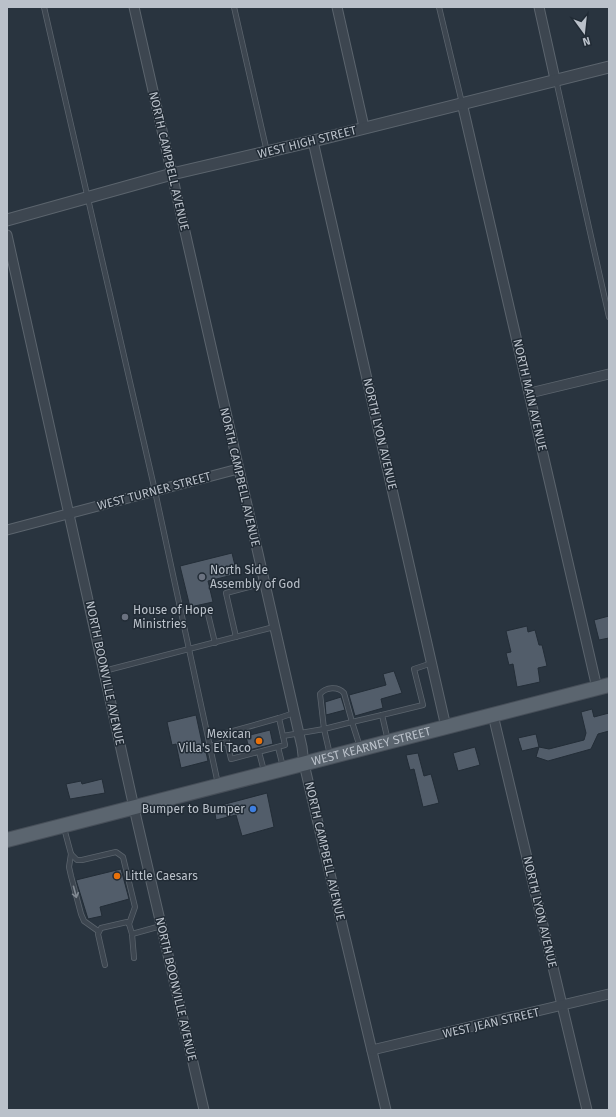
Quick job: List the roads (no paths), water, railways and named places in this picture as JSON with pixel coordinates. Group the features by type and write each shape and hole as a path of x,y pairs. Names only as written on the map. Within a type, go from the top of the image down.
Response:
{"main road":[{"name":"WEST KEARNEY STREET","path":"7,840 603,687"}],"street":[{"name":"NORTH CAMPBELL AVENUE","path":"134,7 299,734 304,764 386,1110"},
{"path":"337,7 364,127"},
{"path":"539,7 555,79"},
{"name":"WEST HIGH STREET","path":"7,220 172,174 313,141 555,79 609,67"},
{"name":"NORTH MAIN AVENUE","path":"462,103 530,393 603,687"},
{"name":"NORTH LYON AVENUE","path":"313,141 446,727"},
{"name":"NORTH BOONVILLE AVENUE","path":"7,235 134,808 204,1110"},
{"path":"530,393 609,374"},
{"name":"WEST TURNER STREET","path":"7,530 238,469"},
{"name":"NORTH LYON AVENUE","path":"493,715 586,1110"},
{"name":"WEST JEAN STREET","path":"372,1050 609,994"}],"lane":[{"path":"44,7 155,491 219,786"},
{"path":"234,7 267,152"},
{"path":"439,7 462,103"},
{"path":"555,79 609,317"},
{"path":"236,637 226,593 264,583"},
{"path":"208,614 215,643"},
{"path":"104,670 274,627"},
{"path":"283,736 324,729 423,705 414,669 432,663"},
{"path":"331,757 319,699 323,690 334,688 341,690 344,693 360,749"},
{"path":"279,718 285,745 231,759 226,733 294,713"},
{"path":"382,715 388,742"},
{"path":"210,746 227,742"},
{"path":"278,747 283,769"},
{"path":"259,752 265,774"},
{"path":"63,826 71,854 76,860 116,852 123,857 135,907 129,924 132,934 134,958"},
{"path":"71,854 69,867 81,914 84,921 98,931 105,965"},
{"path":"98,931 101,928 122,922 129,924"},
{"path":"132,934 161,926"}],"place":[{"name":"North Side Assembly of God","path":"202,577"},
{"name":"House of Hope Ministries","path":"125,617"},
{"name":"Mexican Villa's El Taco","path":"259,741"},
{"name":"Bumper to Bumper","path":"253,809"},
{"name":"Little Caesars","path":"117,876"}]}
